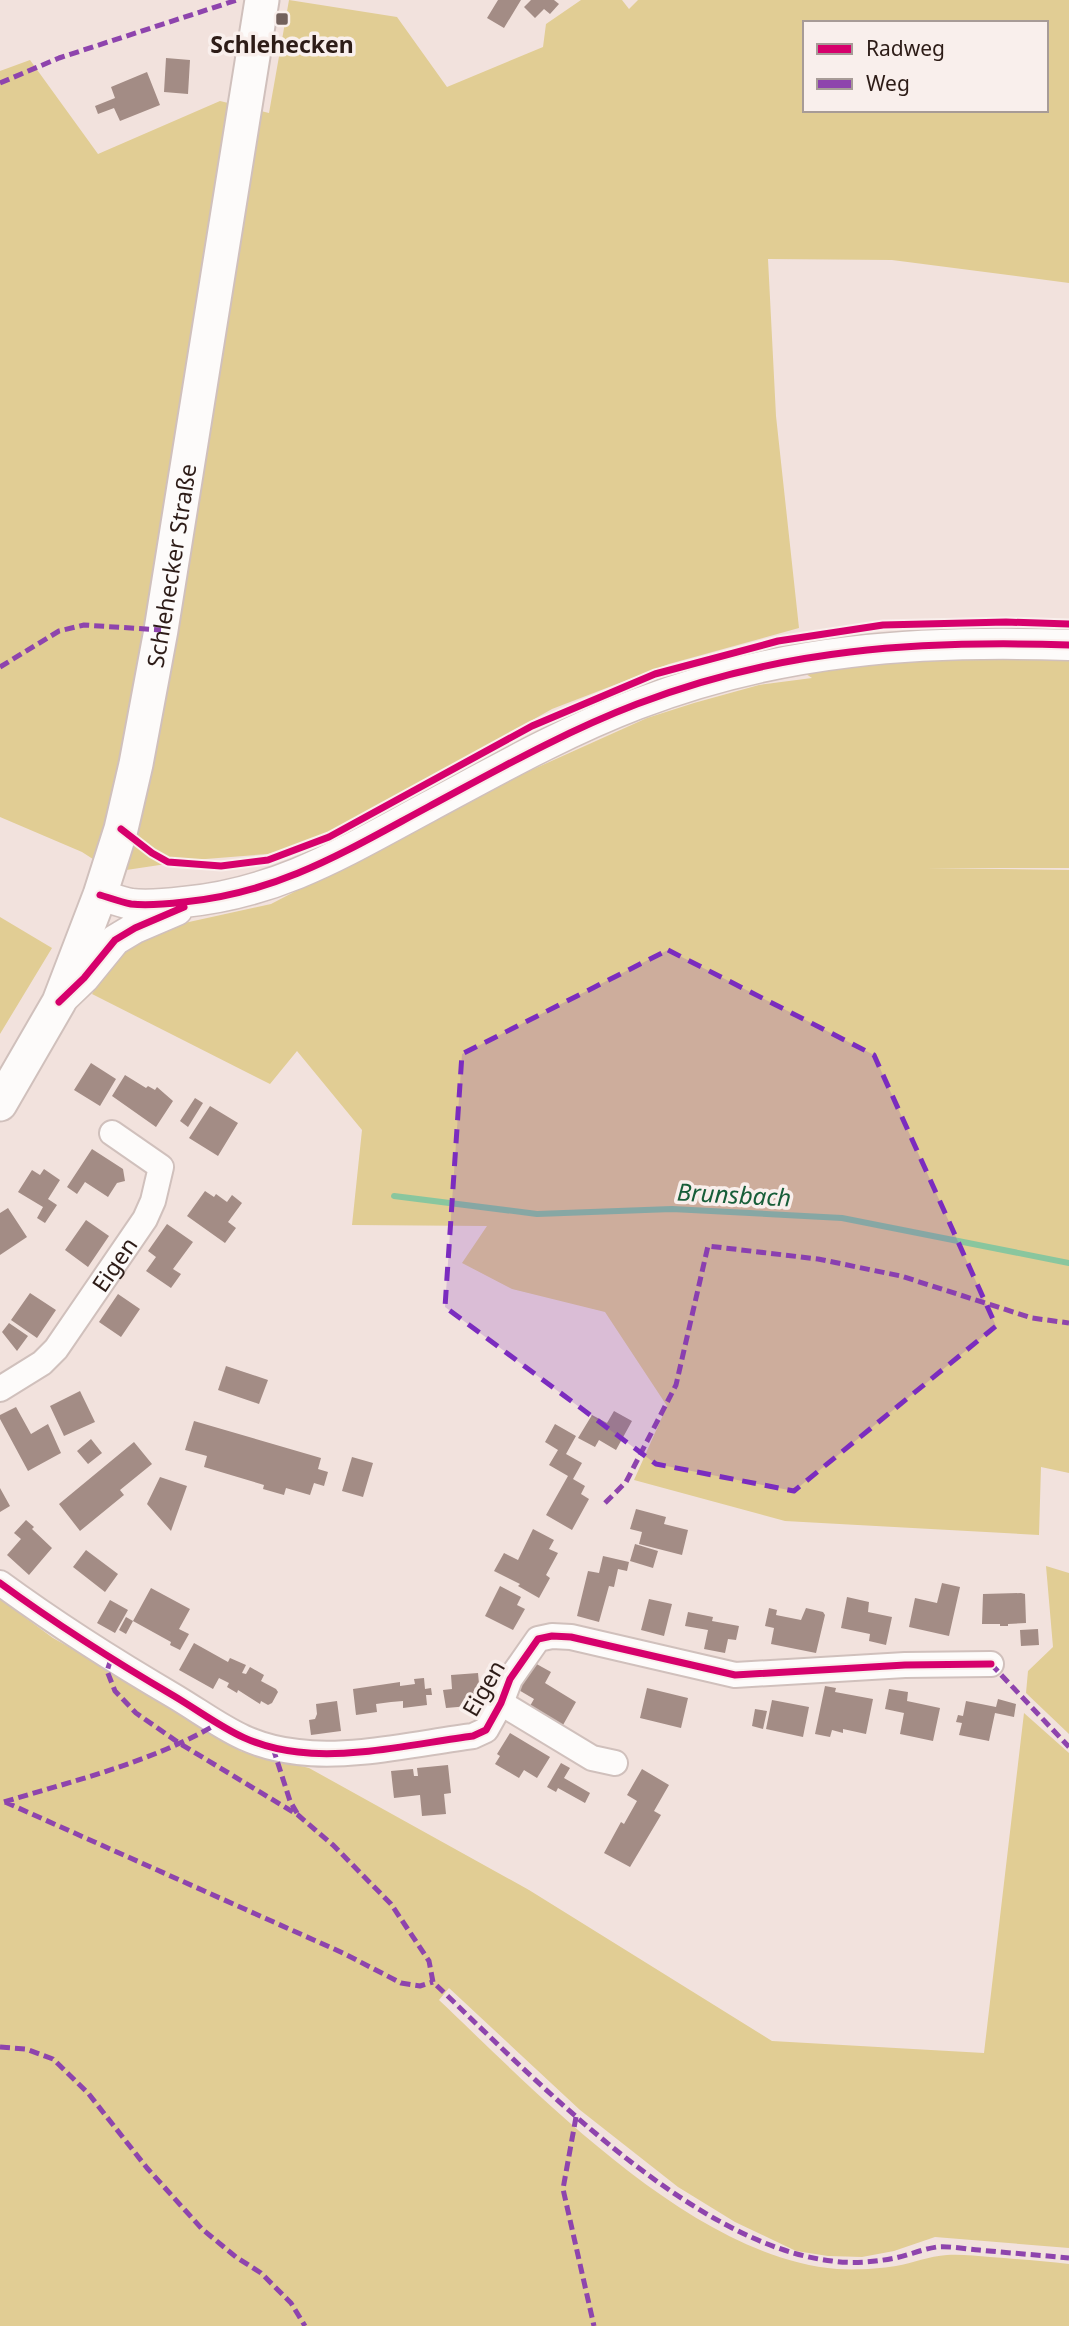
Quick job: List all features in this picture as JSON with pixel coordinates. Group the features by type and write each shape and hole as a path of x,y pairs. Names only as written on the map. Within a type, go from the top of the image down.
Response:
{"main road":[{"name":"Schlehecker Straße","path":"0,1104 59,1002 100,895 124,816 161,629 262,0"}],"street":[{"path":"100,895 131,904 200,900 245,892 316,867 555,739 638,704 780,662 875,648 982,643 1069,645"},
{"path":"59,1002 84,978 115,940 135,928 200,900"},
{"name":"Eigen","path":"0,1389 23,1376 56,1349 150,1210 161,1167 112,1133"},
{"name":"Eigen","path":"0,1583 56,1623 245,1740 273,1748 326,1754 473,1736 486,1730 523,1658 538,1639 552,1636 571,1637 735,1675 905,1665 991,1664"},
{"name":"Eigen","path":"501,1703 592,1758 615,1763"}],"highlighted area":[{"path":"668,950 874,1055 996,1326 794,1491 656,1464 445,1307 462,1054"}],"shaded area":[{"path":"289,0 397,17 447,87 543,47 546,24 581,0 622,0 629,9 638,0 1069,0 1069,283 892,260 768,259 776,416 799,628 669,664 552,709 360,817 300,845 268,854 193,860 113,872 82,852 0,817 0,71 30,60 98,154 220,101 269,113"},
{"path":"949,653 1069,658 1069,868 927,868 1069,870 1069,1473 1041,1467 1039,1535 785,1521 634,1480 667,1406 605,1312 512,1289 462,1263 487,1226 352,1225 362,1130 297,1051 270,1084 92,994 110,962 148,931 271,904 507,781 647,718 759,685 812,678 800,670"},
{"path":"0,917 52,948 0,1034"},
{"path":"1046,1566 1069,1573 1069,1734 1026,1693 1028,1671 1053,1647"},
{"path":"0,1599 53,1638 199,1720 240,1751 309,1768 529,1890 772,2041 984,2053 1024,1713 1069,1753 1069,2248 935,2237 894,2251 862,2257 796,2251 735,2222 678,2187 580,2110 449,1988 439,2000 523,2081 622,2166 675,2204 729,2236 783,2258 837,2269 889,2267 952,2255 1069,2264 1069,2326 0,2326"}],"building":[{"path":"498,0 521,0 504,28 487,18"},
{"path":"531,0 554,0 559,4 550,14 544,9 535,18 524,7"},
{"path":"166,58 190,60 188,94 164,92"},
{"path":"147,72 160,105 120,121 114,108 98,114 95,106 115,98 111,87"},
{"path":"91,1063 116,1079 100,1106 74,1090"},
{"path":"125,1075 146,1088 148,1086 155,1090 157,1087 173,1101 156,1127 112,1096"},
{"path":"195,1098 203,1103 188,1127 180,1121"},
{"path":"210,1106 238,1123 218,1156 189,1138"},
{"path":"92,1149 123,1169 125,1181 117,1183 108,1197 85,1182 77,1194 67,1187"},
{"path":"44,1169 60,1180 48,1199 57,1205 45,1223 37,1218 43,1207 18,1192 32,1170 40,1175"},
{"path":"205,1191 214,1197 216,1194 227,1202 232,1195 242,1203 228,1222 236,1228 225,1243 187,1216"},
{"path":"8,1208 27,1237 0,1255 0,1213"},
{"path":"86,1220 109,1236 88,1267 65,1250"},
{"path":"167,1224 193,1242 173,1269 181,1274 171,1288 146,1271 156,1257 148,1251"},
{"path":"30,1293 56,1310 37,1338 11,1320"},
{"path":"118,1294 140,1309 121,1337 99,1322"},
{"path":"9,1323 28,1336 17,1351 2,1332"},
{"path":"226,1366 268,1380 259,1404 218,1390"},
{"path":"80,1391 95,1422 64,1436 50,1406"},
{"path":"16,1407 31,1434 48,1424 61,1453 28,1471 0,1419 0,1415"},
{"path":"614,1411 632,1421 616,1450 599,1440 595,1447 578,1438 592,1415 607,1423"},
{"path":"194,1421 321,1458 318,1469 328,1472 324,1486 314,1483 310,1495 286,1488 284,1495 263,1489 264,1485 204,1467 207,1456 185,1450"},
{"path":"555,1424 576,1436 566,1454 582,1463 573,1479 585,1486 581,1494 589,1499 572,1530 546,1515 568,1476 549,1465 558,1450 545,1442"},
{"path":"91,1439 102,1453 88,1464 77,1451"},
{"path":"134,1442 152,1464 120,1490 124,1495 80,1531 59,1504"},
{"path":"352,1457 373,1463 363,1497 342,1491"},
{"path":"160,1477 187,1486 171,1531 147,1504"},
{"path":"0,1488 10,1506 0,1512"},
{"path":"636,1509 666,1517 664,1524 688,1530 682,1555 639,1544 642,1532 630,1529"},
{"path":"26,1520 52,1548 29,1575 7,1555 21,1539 14,1533"},
{"path":"533,1529 554,1540 549,1549 558,1553 546,1575 550,1578 539,1598 518,1586 520,1584 494,1571 504,1553 518,1560"},
{"path":"635,1544 658,1551 653,1568 630,1561"},
{"path":"86,1550 118,1574 105,1592 73,1567"},
{"path":"603,1556 629,1562 627,1571 618,1569 614,1587 609,1586 599,1622 577,1616 588,1571 599,1573"},
{"path":"942,1583 960,1587 949,1636 909,1627 915,1598 937,1603"},
{"path":"500,1586 521,1597 517,1605 525,1609 513,1630 485,1616"},
{"path":"151,1588 190,1609 179,1629 189,1634 180,1650 133,1621"},
{"path":"983,1594 1025,1594 1026,1623 1008,1626 982,1624"},
{"path":"847,1597 869,1602 868,1612 892,1617 886,1645 869,1641 870,1634 841,1628"},
{"path":"649,1599 672,1604 664,1636 641,1630"},
{"path":"110,1600 128,1610 115,1633 97,1623"},
{"path":"769,1608 777,1610 776,1615 801,1620 806,1608 823,1612 825,1615 816,1653 771,1644 774,1628 765,1626"},
{"path":"688,1612 713,1617 712,1621 739,1626 736,1640 728,1639 725,1653 704,1649 708,1630 685,1626"},
{"path":"126,1617 133,1621 126,1634 119,1630"},
{"path":"1038,1629 1039,1645 1021,1646 1020,1630"},
{"path":"194,1643 228,1662 230,1658 246,1665 242,1673 246,1674 250,1667 264,1675 261,1681 278,1692 272,1703 268,1705 261,1701 260,1704 238,1690 237,1693 227,1687 229,1683 219,1678 213,1689 179,1670"},
{"path":"533,1662 551,1672 545,1683 576,1702 563,1725 530,1706 534,1699 517,1689"},
{"path":"478,1673 481,1705 446,1708 443,1690 452,1689 451,1675"},
{"path":"424,1678 425,1689 431,1688 432,1695 426,1695 427,1705 403,1708 403,1701 376,1704 377,1712 356,1715 353,1689 400,1682 400,1686 415,1684 414,1679"},
{"path":"825,1686 836,1688 835,1692 873,1699 866,1734 843,1729 843,1733 832,1730 830,1737 815,1734"},
{"path":"647,1688 688,1698 681,1728 640,1718"},
{"path":"889,1689 908,1692 907,1701 940,1708 933,1741 900,1734 904,1713 885,1709"},
{"path":"998,1699 1016,1704 1014,1717 995,1713 989,1741 959,1735 962,1723 956,1722 958,1715 963,1716 966,1701 996,1707"},
{"path":"772,1700 809,1707 803,1737 766,1729"},
{"path":"337,1701 341,1731 311,1735 309,1720 315,1719 316,1704"},
{"path":"755,1709 767,1711 763,1729 752,1726"},
{"path":"510,1733 550,1757 537,1778 524,1770 519,1778 495,1764 500,1756 497,1754"},
{"path":"561,1763 570,1768 564,1778 590,1793 585,1803 558,1788 556,1792 547,1787"},
{"path":"448,1765 451,1793 444,1794 446,1814 422,1816 420,1795 394,1798 391,1771 413,1769 414,1776 418,1776 417,1768"},
{"path":"642,1769 669,1785 654,1811 661,1815 630,1867 604,1853 621,1822 624,1824 637,1801 627,1795"}],"waterway":[{"name":"Brunsbach","path":"394,1196 537,1214 672,1209 842,1218 1069,1263"}],"marked path":[{"path":"0,83 59,58 237,0"},
{"path":"0,667 59,631 84,625 161,630"},
{"path":"605,1503 626,1482 676,1385 708,1246 818,1259 901,1276 1032,1318 1069,1323"},
{"path":"111,1659 107,1671 115,1691 136,1713 179,1743 298,1815 333,1845 391,1904 429,1961 433,1982 566,2108 617,2151 670,2190 724,2224 778,2248 832,2261 880,2261 942,2247 1069,2258"},
{"path":"991,1664 1069,1747"},
{"path":"4,1802 140,1760 217,1724"},
{"path":"273,1748 290,1801 297,1813"},
{"path":"5,1802 343,1953 401,1983 420,1986 433,1982"},
{"path":"0,2047 26,2049 53,2059 88,2093 147,2168 202,2229 236,2257 261,2273 291,2303 305,2326"},
{"path":"576,2117 563,2189 594,2326"}],"cycle path":[{"path":"121,829 168,862 221,866 268,860 329,837 532,726 655,674 778,641 883,625 1006,622 1069,624"},
{"path":"100,895 131,904 164,904 218,897 281,880 340,854 583,727 690,685 744,671 850,652 904,647 958,644 1069,645"},
{"path":"59,1002 84,978 115,940 135,928 184,907"},
{"path":"0,1583 86,1642 232,1732 262,1745 319,1754 385,1749 473,1736 486,1730 510,1679 538,1639 552,1636 571,1637 735,1675 905,1665 991,1664"}],"place":[{"name":"Schlehecken","path":"282,19"}]}
